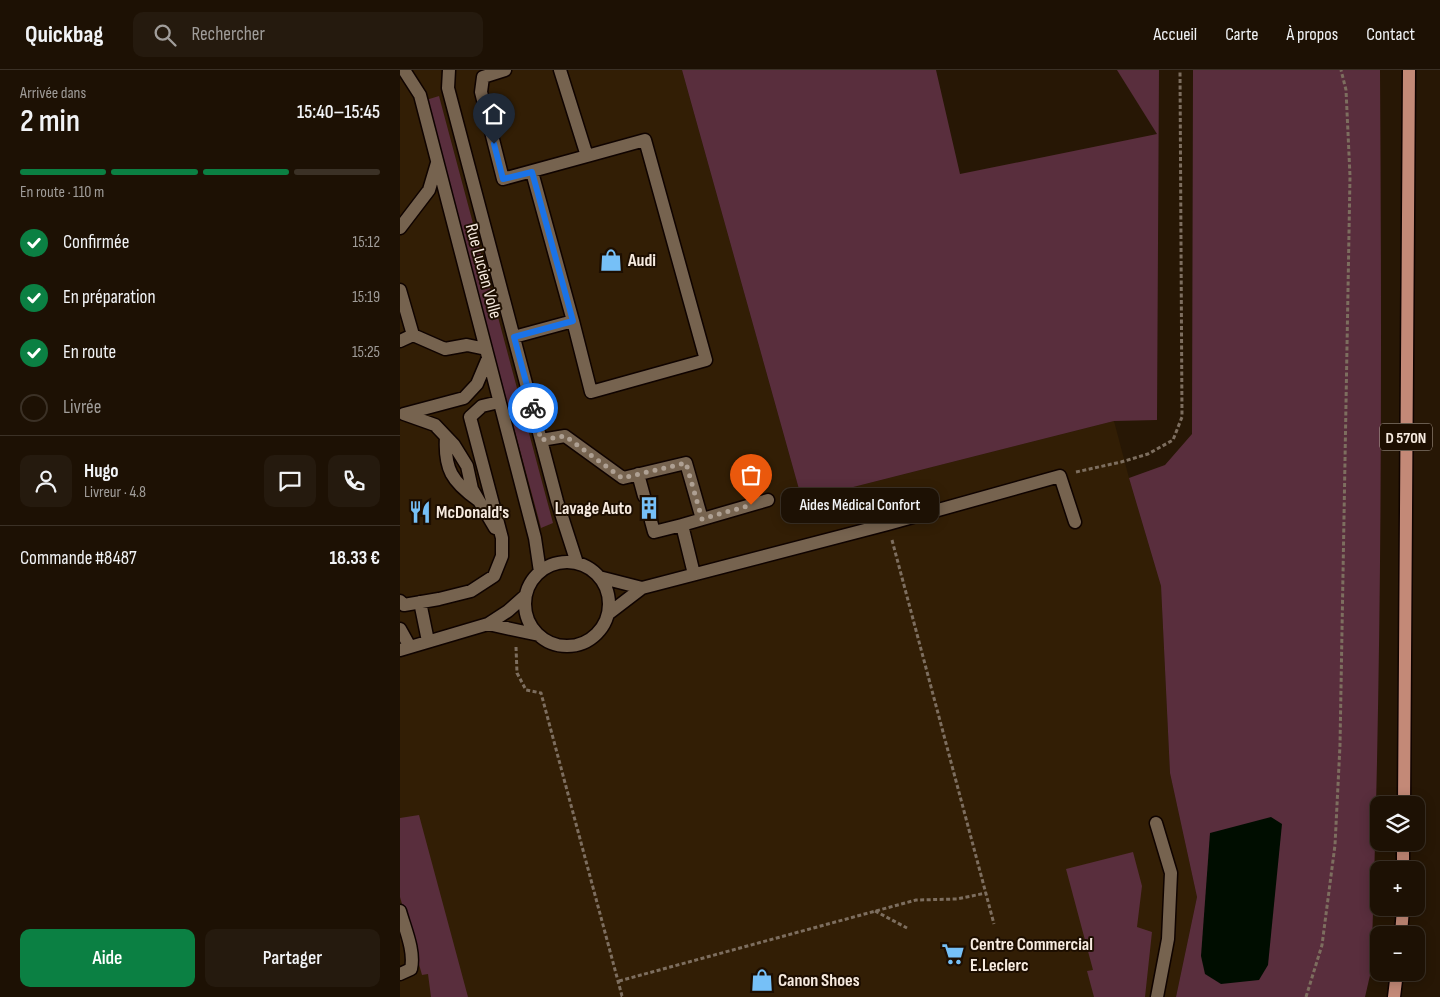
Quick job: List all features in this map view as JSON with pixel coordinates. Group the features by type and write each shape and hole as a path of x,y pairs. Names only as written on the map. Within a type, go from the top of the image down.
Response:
{"main road":[{"name":"D 570N","path":"1404,796 1409,70"},
{"path":"1394,997 1396,981"}],"street":[{"name":"Rue Lucien Volle","path":"404,70 420,95 535,538 540,572"},
{"path":"449,70 448,88 541,440 577,563"},
{"path":"504,70 483,77 481,92 503,179 645,140 706,360 591,392 532,172"},
{"path":"560,70 586,156"},
{"path":"400,228 406,211 429,190 437,163"},
{"path":"400,290 413,335"},
{"path":"514,337 573,321"},
{"path":"400,341 413,335 445,349 467,345 487,353 476,384 464,398 402,414"},
{"path":"400,601 404,605 470,591 494,576 502,556 502,538 470,417 482,406 499,402"},
{"path":"402,414 435,425 454,445 467,466 472,489 502,538"},
{"path":"541,440 565,436 622,478 686,463 702,519"},
{"path":"446,437 445,450 451,475 464,491 480,502"},
{"path":"638,474 644,496"},
{"path":"608,614 642,588 888,524 1060,476 1075,522"},
{"path":"652,521 654,532 768,500"},
{"path":"682,525 694,574"},
{"path":"488,624 539,636 551,643 565,647 580,645 592,638 602,628 608,614 609,601 606,588 590,568 577,563 564,562 551,565 540,572 531,582 526,595 525,610 530,624 539,636"},
{"path":"599,577 642,588"},
{"path":"400,629 405,648 428,642 488,624 508,611 526,595"},
{"path":"420,602 428,642"},
{"path":"1156,823 1170,873 1168,939 1157,997"},
{"path":"400,911 412,954 412,962 411,970 400,974"}],"path":[{"path":"1060,476 1148,454 1173,440 1182,416 1180,70"},
{"path":"1306,997 1324,936 1335,845 1340,745 1350,176 1346,90 1341,70"},
{"path":"888,524 994,924"},
{"path":"514,630 518,664 517,673 526,690 541,693 622,997"},
{"path":"619,981 916,900 956,899 986,893"},
{"path":"874,911 907,928"}],"shaded area":[{"path":"410,70 682,70 802,500 1114,421 1161,586 1170,773 1197,897 1176,997 400,997 400,74"},
{"path":"682,70 936,70 960,174 1157,134 1117,70 1159,70 1157,420 1114,421 802,500"},
{"path":"1193,70 1380,70 1381,408 1379,633 1376,796 1370,796 1370,851 1375,851 1375,861 1370,861 1370,916 1373,916 1373,926 1370,926 1370,975 1365,997 1176,997 1197,897 1170,773 1161,586 1129,478 1165,465 1192,434"},
{"path":"439,96 553,523 541,528 426,100"},
{"path":"419,815 468,997 431,997 428,974 422,975 400,897 400,818"},
{"path":"1271,817 1282,824 1268,965 1259,980 1221,984 1205,974 1201,956 1210,833"},
{"path":"1133,852 1142,886 1137,927 1152,932 1145,997 1094,997 1087,971 1093,970 1066,869"}],"tunnel":[{"path":"644,496 651,521"}],"way so far":[{"path":"533,408 541,440 565,436 622,478 686,463 702,519 751,505"}],"place":[{"name":"Audi","path":"611,260"},
{"name":"Aides Médical Confort","path":"751,505"},
{"name":"Lavage Auto","path":"649,508"},
{"name":"McDonald's","path":"420,512"},
{"name":"Centre Commercial E.Leclerc","path":"953,954"},
{"name":"Canon Shoes","path":"762,980"}],"route":[{"path":"494,144 503,179 532,172 573,321 514,337 533,408"}]}
